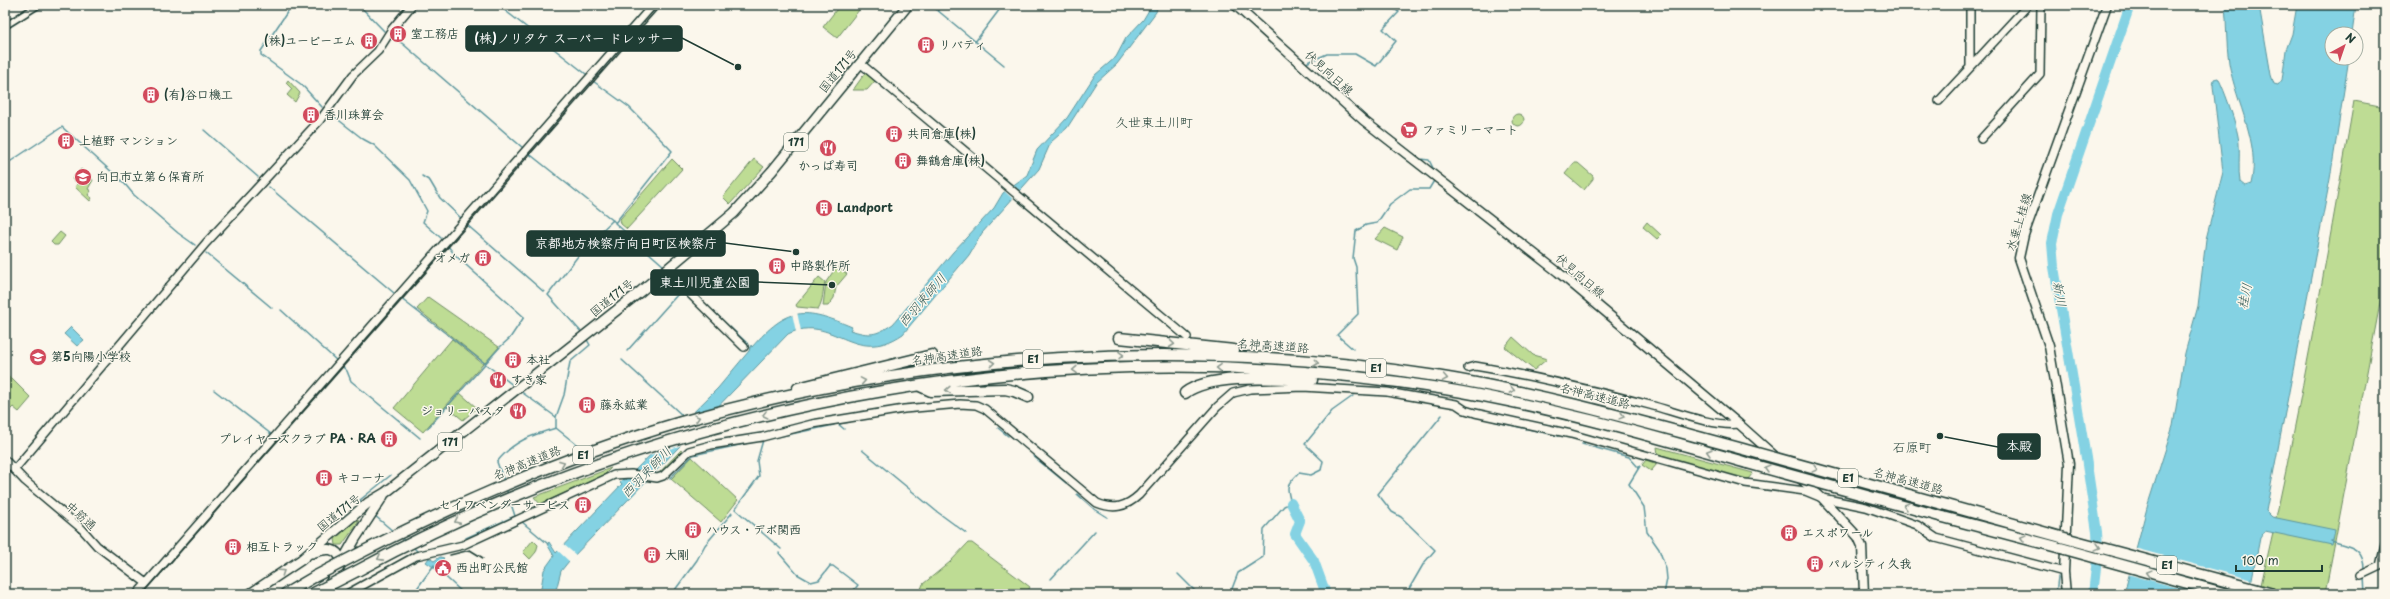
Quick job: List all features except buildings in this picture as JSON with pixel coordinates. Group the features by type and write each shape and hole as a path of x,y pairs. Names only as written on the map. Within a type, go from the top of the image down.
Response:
{"highway":[{"name":"国道171号","path":"250,594 369,509 385,493 584,336 734,213 772,171 908,5"},
{"path":"1119,338 1266,357"},
{"path":"805,389 932,355"},
{"name":"名神高速道路","path":"285,594 314,577 395,535 506,485 668,426 760,403 805,389 969,365 1035,359 1124,355 1266,357 1371,368 1474,383 1579,406 1665,428 2273,594"},
{"name":"名神高速道路","path":"312,594 406,544 511,497 636,452 707,429 813,404 982,377 1059,370 1176,367 1268,375 1371,380 1472,394 1576,416 2227,594"},
{"path":"1185,393 1195,386 1207,382 1268,375"},
{"path":"920,386 931,391 1005,389 1028,397"},
{"name":"国道171号","path":"324,594 369,509"},
{"path":"308,554 322,549 334,549 340,554 342,562"}],"main road":[{"name":"伏見向日線","path":"1235,5 1363,120 1540,258 1739,424 1822,498 1858,537 1862,546 1864,594"},
{"name":"水垂上桂線","path":"2066,594 2064,572 2069,464 2049,346 2019,258 2024,235 2107,5"}],"street":[{"path":"14,470 206,243 320,120 353,75 378,51 392,29 412,5"},
{"path":"137,594 653,5"},
{"path":"1970,5 1970,67"},
{"path":"1939,101 2028,5"},
{"path":"1981,139 2040,74 2041,5"},
{"path":"860,64 1186,337"},
{"path":"666,270 671,281 685,290 744,347"},
{"path":"1468,368 1476,366 1544,378 1698,418 1729,425 1739,424"},
{"path":"347,594 416,556 463,545 520,519 552,502 614,475 631,474 650,478 663,476 690,452 711,446 762,437 812,424 904,409 960,404 976,405 984,409 1097,503 1114,508 1132,502 1221,403 1233,393 1250,389 1303,387 1387,392 1456,404 1465,410 1475,413 1571,434 1745,483 1805,491 1822,498 1866,507 1908,521 1936,538 2064,572"},
{"name":"中筋通","path":"5,460 14,470 82,529 97,546 146,583"},
{"path":"2361,575 2380,566 2385,545"}],"green space":[{"path":"840,5 863,5 837,38 823,27"},
{"path":"865,73 875,81 867,90 853,90"},
{"path":"288,80 300,93 295,102 287,95 292,89 286,83"},
{"path":"2354,101 2385,107 2385,277 2325,594 2259,594 2298,410"},
{"path":"1516,114 1520,114 1524,120 1520,126 1516,126 1512,122 1512,118"},
{"path":"672,159 682,169 627,229 621,224 620,219"},
{"path":"754,159 764,167 730,204 723,197"},
{"path":"1574,163 1578,163 1593,176 1593,179 1584,190 1565,174"},
{"path":"81,169 93,180 88,189 91,191 88,195 92,198 90,201 75,187 78,183 72,179"},
{"path":"1647,222 1661,235 1657,239 1643,227"},
{"path":"1385,228 1403,237 1397,250 1375,239"},
{"path":"60,232 65,236 58,245 54,245 51,242"},
{"path":"837,266 847,274 836,287 834,298 828,306 823,306 826,282"},
{"path":"819,277 825,282 822,299 818,309 797,307 796,305"},
{"path":"428,297 499,347 485,363 417,309"},
{"path":"1513,337 1533,355 1547,359 1534,370 1505,347"},
{"path":"452,339 483,364 423,432 394,408"},
{"path":"5,372 31,398 19,412 13,407 5,415"},
{"path":"460,393 477,408 463,420 447,407"},
{"path":"1657,447 1753,473 1748,479 1740,478 1658,455"},
{"path":"681,450 683,453 664,472 657,475"},
{"path":"692,457 738,500 721,522 671,479"},
{"path":"1646,460 1657,464 1651,471 1642,465"},
{"path":"611,468 604,475 540,504 534,497"},
{"path":"356,520 359,521 342,545 336,545 335,539"},
{"path":"533,540 538,545 536,552 530,559 523,552"},
{"path":"968,543 972,543 1030,587 1028,591 1031,593 919,594 923,584 950,562"}],"water":[{"name":"西羽束師川","path":"1152,5 1158,5 1156,12 1117,64 1096,83 1067,128 1051,142 1039,169 982,233 969,255 903,334 886,343 870,345 857,343 831,333 818,330 804,329 788,334 569,561 561,571 555,594 540,594 544,570 554,556 547,544 549,542 556,553 622,484 620,482 623,479 625,480 718,388 749,351 751,345 752,347 776,324 787,317 798,314 809,314 835,320 852,327 850,330 872,334 882,331 893,324 953,252 994,208 1003,193 1027,175 1037,150 1067,118 1095,75 1116,57 1126,38 1143,20"},
{"name":"桂川","path":"2225,5 2259,5 2271,75 2274,84 2278,85 2282,80 2286,50 2292,34 2297,5 2356,5 2353,26 2324,26 2324,66 2348,66 2330,179 2266,511 2272,517 2335,530 2332,545 2265,531 2260,538 2249,594 2124,594 2148,504 2173,426 2185,353 2198,306 2206,239 2223,172 2213,86 2214,79 2218,78 2221,83 2237,130 2240,182 2245,186 2251,184 2253,154 2246,124 2232,78 2227,49"},
{"path":"71,327 84,340 77,346 64,334"},
{"path":"440,557 444,558 436,566 436,569 426,562 429,558 434,561"}],"pier":[{"path":"1012,184 1022,192 1015,201 1003,190"},
{"path":"797,312 801,331 796,332 792,313"},
{"path":"725,404 686,444 647,456 690,413"},
{"path":"562,543 577,556 571,563 556,549"},
{"path":"2134,548 2253,580 2251,594 2201,594 2127,574"}],"waterway":[{"path":"292,5 261,51 261,55 302,85 322,107"},
{"path":"359,5 384,31"},
{"path":"498,5 586,74"},
{"path":"931,5 1004,65"},
{"path":"975,42 1003,5"},
{"path":"1388,5 1399,12 1383,29 1396,41 1376,66 1355,54 1327,54 1306,63 1370,120 1420,159 1429,160 1435,172"},
{"name":"新川","path":"2093,594 2098,550 2097,532 2054,267 2052,243 2058,214 2130,5"},
{"path":"394,38 403,44 523,148"},
{"path":"593,81 629,107 672,151 615,223 664,266"},
{"path":"331,114 363,139 374,145 410,180 427,211 423,222 441,238"},
{"path":"5,165 62,127 124,183 134,195 178,233 195,245"},
{"path":"204,130 258,177"},
{"path":"527,152 615,222"},
{"path":"422,176 430,181 440,198 462,219"},
{"path":"1353,349 1337,335 1358,314 1356,267 1353,258 1356,231 1366,225 1377,223 1390,204 1410,189 1429,189 1435,179"},
{"path":"269,187 394,293"},
{"path":"583,334 548,295 585,247 613,220"},
{"path":"466,224 544,292"},
{"path":"427,429 500,347 510,338 524,317 456,256 447,245"},
{"path":"206,253 272,308"},
{"path":"670,271 747,343 749,348"},
{"path":"627,351 678,294"},
{"path":"400,298 514,386"},
{"path":"281,310 337,361"},
{"path":"576,444 556,428 556,417 564,395 570,362 590,345 586,338"},
{"path":"622,360 684,417"},
{"path":"341,365 347,371 351,381 420,438"},
{"path":"214,390 271,434"},
{"path":"520,391 556,417"},
{"path":"1230,594 1238,573 1263,557 1264,529 1284,506 1291,503 1288,493 1289,484 1299,473 1311,475 1321,470 1323,461 1305,444 1332,411 1353,396"},
{"path":"1406,594 1424,563 1435,550 1401,517 1392,512 1378,494 1442,415"},
{"path":"1493,421 1559,436"},
{"path":"838,424 850,422"},
{"path":"838,424 844,429"},
{"path":"767,439 834,425"},
{"path":"504,481 497,462 503,455 516,444 539,433 556,428"},
{"path":"998,428 1008,436"},
{"path":"763,440 757,461 759,476 735,509 781,549"},
{"path":"670,478 693,455 758,441"},
{"path":"1582,444 1629,457 1638,467"},
{"path":"862,450 936,511 966,533"},
{"path":"1033,456 1066,483"},
{"path":"1640,466 1629,484 1644,507 1647,532 1659,549 1666,569 1667,579 1664,594"},
{"path":"363,503 360,500 391,475"},
{"path":"506,489 509,496"},
{"path":"1077,494 1094,509 1107,517"},
{"path":"1291,503 1300,521 1295,534 1314,561 1326,594"},
{"path":"511,504 515,516"},
{"path":"672,594 697,560 705,545 732,513"},
{"path":"374,515 394,532"},
{"path":"466,538 515,516"},
{"path":"521,521 548,544"},
{"path":"1051,579 1095,531"},
{"path":"400,537 406,542"},
{"path":"2331,541 2350,547 2359,552 2362,557 2364,570"},
{"path":"414,548 418,552"},
{"path":"779,553 797,574 811,582 819,580 830,566 833,566 858,585 851,594"},
{"path":"413,594 434,565"},
{"path":"435,567 464,594"},
{"path":"1178,574 1198,594"},
{"path":"2364,576 2365,594"},
{"path":"2056,594 2058,577"}],"railway":[{"path":"5,22 32,5"},
{"path":"5,30 45,5"},
{"path":"143,594 661,5"},
{"path":"450,555 470,550 483,558"}],"place":[{"name":"室工務店","path":"398,34"},
{"name":"(株)ユービーエム","path":"369,41"},
{"name":"リバティ","path":"926,45"},
{"name":"(株)ノリタケ スーパー ドレッサー","path":"738,67"},
{"name":"(有)谷口機工","path":"151,95"},
{"name":"香川珠算会","path":"311,115"},
{"name":"ファミリーマート","path":"1409,130"},
{"name":"共同倉庫(株)","path":"894,134"},
{"name":"上植野 マンション","path":"66,141"},
{"name":"かっぱ寿司","path":"828,148"},
{"name":"舞鶴倉庫(株)","path":"903,161"},
{"name":"向日市立第６保育所","path":"83,177"},
{"name":"Landport","path":"824,208"},
{"name":"京都地方検察庁向日町区検察庁","path":"796,252"},
{"name":"オメガ","path":"483,258"},
{"name":"中路製作所","path":"777,266"},
{"name":"東土川児童公園","path":"832,285"},
{"name":"第5向陽小学校","path":"38,357"},
{"name":"本社","path":"513,360"},
{"name":"すき家","path":"498,380"},
{"name":"藤永鉱業","path":"587,405"},
{"name":"ジョリーパスタ","path":"518,411"},
{"name":"本殿","path":"1940,436"},
{"name":"プレイヤーズクラブ PA・RA","path":"389,439"},
{"name":"キコーナ","path":"324,478"},
{"name":"セイワベンダーサービス","path":"583,505"},
{"name":"ハウス・デポ関西","path":"693,530"},
{"name":"エスポワール","path":"1789,533"},
{"name":"相互トラック","path":"233,547"},
{"name":"大剛","path":"652,555"},
{"name":"パルシティ久我","path":"1815,564"},
{"name":"西出町公民館","path":"443,568"}],"district":[{"name":"久世東土川町","path":"1154,122"},
{"name":"石原町","path":"1912,447"}]}
